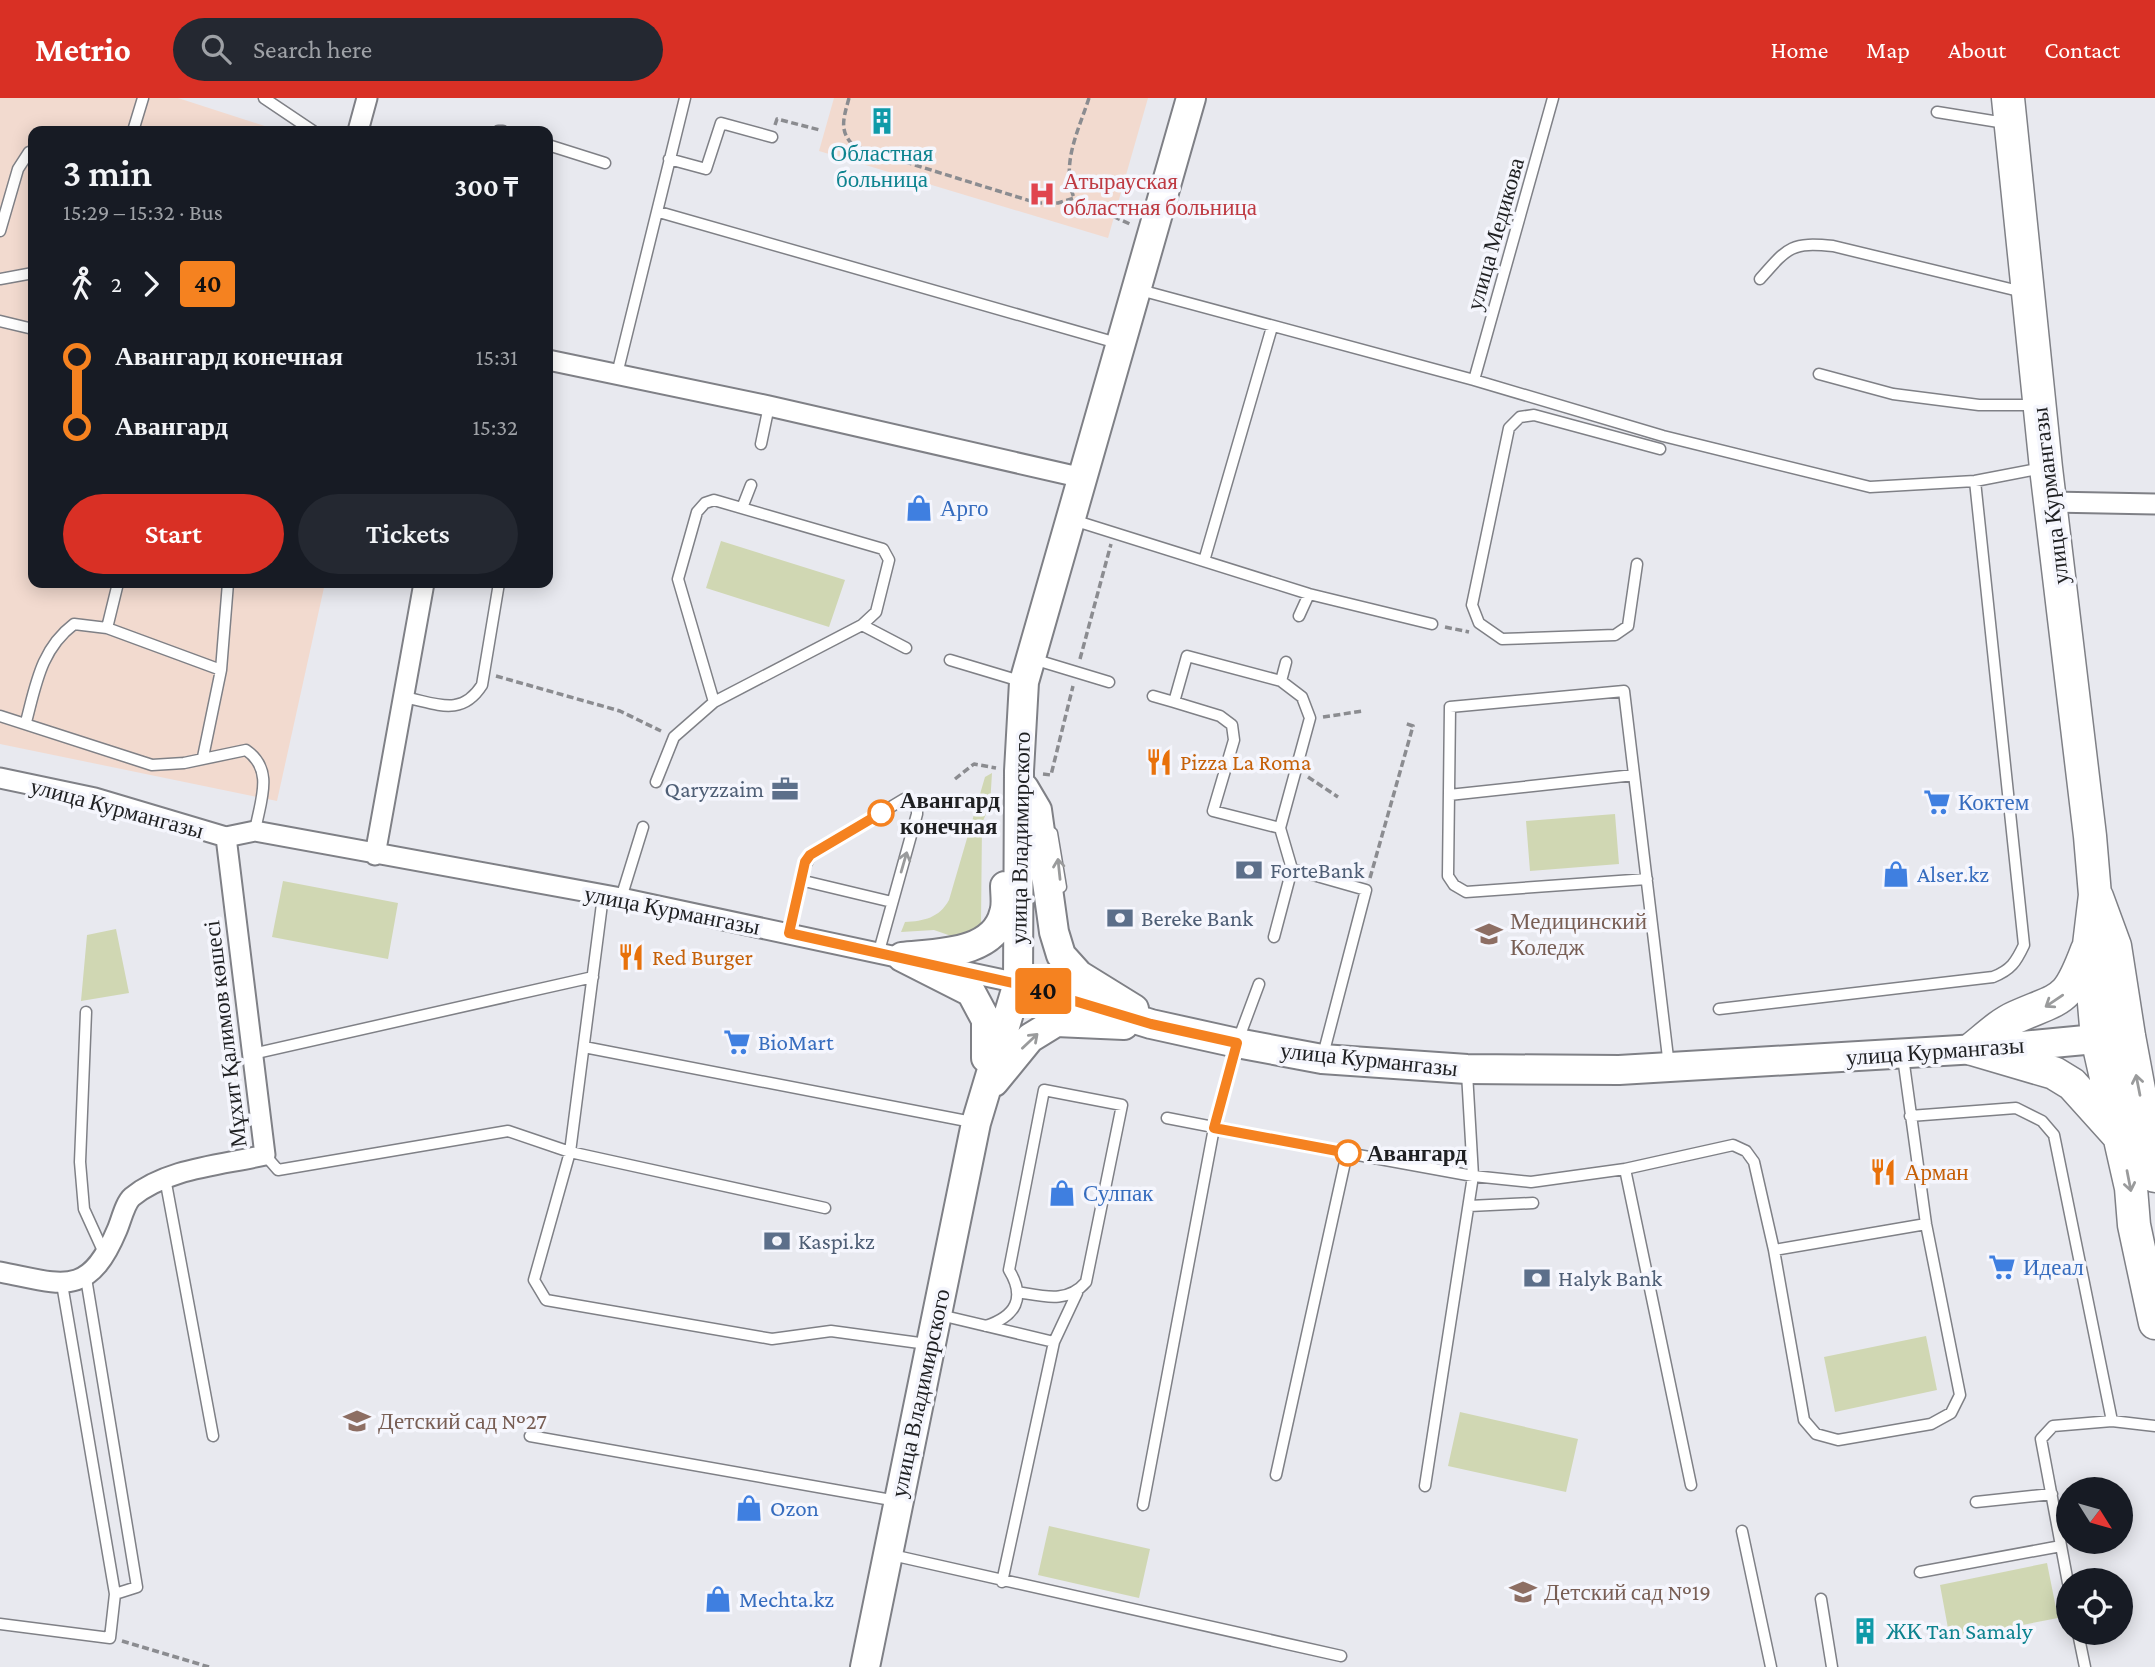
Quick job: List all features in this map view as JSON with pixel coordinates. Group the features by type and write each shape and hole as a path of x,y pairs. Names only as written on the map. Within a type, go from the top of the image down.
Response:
{"main road":[{"name":"улица Курмангазы","path":"2008,111 2095,895 2089,945 2097,1038 2131,1188 2143,1222 2155,1323"},
{"name":"улица Курмангазы","path":"2095,895 2115,946 2155,1176"},
{"path":"1972,1049 2016,1017 2058,1001 2078,973 2089,945"},
{"path":"1972,1049 2063,1079 2095,1107 2120,1137"}],"street":[{"path":"359,126 367,98"},
{"name":"улица Владимирского","path":"865,1667 976,1123 1018,984 1009,774 1028,670 1191,98"},
{"path":"553,361 769,406 1083,478"},
{"path":"2051,502 2155,504"},
{"path":"375,855 423,588"},
{"path":"1009,774 1037,810 1054,932 1062,955 1079,975 1126,1002 1151,1024"},
{"path":"890,954 958,950 986,941 1004,914 1009,774"},
{"name":"улица Курмангазы","path":"0,778 96,798 226,837 255,831 612,897 890,954 1018,984 1151,1024 1322,1059 1467,1069 1670,1067 1972,1049 2129,1036"},
{"name":"Мұхит Қалимов көшесі","path":"86,1278 106,1257 130,1198 165,1178 265,1155 226,837"},
{"path":"890,954 971,992 986,1020 985,1092"},
{"path":"985,1092 1030,1038 1056,1022 1099,1026 1151,1024"},
{"path":"0,1272 62,1284 86,1278"}],"lane":[{"path":"135,126 143,98"},
{"path":"264,98 306,126"},
{"path":"617,374 685,98"},
{"name":"улица Медикова","path":"1474,380 1553,98"},
{"path":"1937,112 2008,111"},
{"path":"669,159 706,169 720,123 772,137"},
{"path":"553,147 605,163"},
{"path":"0,231 18,169 28,154"},
{"path":"659,212 1121,344"},
{"path":"1760,279 1781,255 1801,243 1833,246 2027,293"},
{"path":"0,279 28,274"},
{"path":"1136,289 1474,380 1663,436 1870,486 1975,481 2046,468"},
{"path":"0,321 28,328"},
{"path":"1204,561 1272,327"},
{"path":"1819,374 1893,394 1979,405 2039,405"},
{"path":"761,444 769,406"},
{"path":"1637,564 1628,626 1615,635 1502,639 1479,623 1472,605 1509,428 1520,416 1534,415 1660,449"},
{"path":"1718,1009 1993,976 2009,970 2018,958 2024,945 1975,481"},
{"path":"742,508 751,485"},
{"path":"656,782 674,737 714,702 862,625 876,612 889,560 883,549 714,500 705,503 697,512 678,579 714,702"},
{"path":"1071,520 1309,594 1432,624"},
{"path":"107,628 117,588"},
{"path":"203,757 221,670 228,588"},
{"path":"403,698 460,707 473,699 482,685 498,588"},
{"path":"1299,616 1309,594"},
{"path":"26,722 43,659 60,635 74,624 107,628 221,670"},
{"path":"862,625 906,648"},
{"path":"1174,702 1187,656 1281,681 1302,697 1310,719 1280,828 1292,869 1273,937"},
{"path":"950,660 1109,682"},
{"path":"1281,681 1286,662"},
{"path":"1647,879 1466,892 1454,885 1448,876 1450,708 1624,691 1634,775 1647,879 1670,1067"},
{"path":"1153,696 1220,716 1232,725 1234,740 1213,811 1280,828"},
{"path":"0,716 26,722 152,765 184,764 203,757 246,750 258,759 265,774 255,831"},
{"path":"1449,795 1634,775"},
{"path":"789,933 800,880 810,855 904,799 917,807 917,814 892,902 890,954"},
{"path":"643,827 612,897 593,977 570,1152 534,1280 546,1300 772,1339 831,1331 931,1344"},
{"path":"1292,869 1366,890 1322,1059"},
{"path":"800,880 892,902"},
{"path":"252,1054 593,977"},
{"path":"1143,1505 1214,1128 1237,1043 1259,984"},
{"path":"86,1013 80,1162 84,1209 106,1257"},
{"path":"584,1047 976,1123"},
{"path":"1167,1118 1473,1176 1531,1182 1625,1169 1732,1145 1746,1151 1754,1162 1774,1250 1804,1420 1816,1434 1838,1440 1931,1424 1951,1413 1960,1395 1926,1224 1902,1053"},
{"path":"1425,1486 1473,1176 1467,1069"},
{"path":"986,1326 1005,1319 1015,1306 1018,1284 1009,1270 1044,1090 1122,1105 1086,1282 1077,1293 1054,1342 1002,1582"},
{"path":"1910,1116 2015,1108 2042,1121 2054,1135 2112,1420"},
{"path":"265,1155 278,1170 508,1131 570,1152 825,1208"},
{"path":"1276,1475 1348,1153"},
{"path":"1625,1169 1691,1485"},
{"path":"165,1178 213,1436"},
{"path":"1469,1206 1533,1203"},
{"path":"1774,1250 1926,1224"},
{"path":"86,1278 137,1587 115,1594"},
{"path":"0,1624 110,1638 115,1594 62,1284"},
{"path":"1017,1292 1062,1298 1077,1293"},
{"path":"937,1314 1054,1342"},
{"path":"2056,1515 2041,1439 2053,1426 2112,1420 2155,1426"},
{"path":"530,1436 898,1501"},
{"path":"1976,1502 2052,1494"},
{"path":"1742,1531 1771,1667"},
{"path":"1920,1572 2056,1547"},
{"path":"888,1554 1002,1582 1341,1656"},
{"path":"1821,1599 1832,1667"},
{"path":"2080,1645 2085,1667"}],"path":[{"path":"849,98 842,124 845,138 854,146 1037,203 1058,203 1074,198 1152,234"},
{"path":"1074,198 1068,181 1068,163 1089,98"},
{"path":"772,137 777,119 820,130"},
{"path":"484,673 620,712 674,737"},
{"path":"1310,719 1363,711"},
{"path":"1366,890 1413,726 1404,723"},
{"path":"955,779 974,764 1009,774"},
{"path":"1296,769 1338,797"},
{"path":"110,1638 209,1667"}],"shaded area":[{"path":"0,98 178,98 265,126 28,126 28,588 324,588 277,801 0,744"},
{"name":"Атырауская областная больница","path":"834,98 1148,98 1108,238 819,151"}],"green space":[{"path":"721,541 845,580 829,627 706,588"},
{"path":"992,773 990,805 982,823 981,924 977,932 957,938 934,930 901,932 905,922 930,917 941,911 949,900 985,777"},
{"path":"1615,814 1619,864 1530,871 1526,821"},
{"path":"283,881 398,903 388,959 272,937"},
{"path":"116,929 129,993 81,1001 87,935"},
{"path":"1926,1336 1937,1390 1835,1412 1824,1357"},
{"path":"1460,1412 1578,1439 1566,1492 1448,1466"},
{"path":"1049,1526 1150,1549 1139,1598 1038,1575"},
{"path":"2047,1563 2056,1618 1950,1639 1940,1585"}],"bus line":[{"name":"40","path":"881,813 810,855 800,880 789,933 1018,984 1151,1024 1237,1043 1214,1128 1348,1153"}],"place":[{"name":"Областная больница","path":"882,121"},
{"name":"Атырауская областная больница","path":"1042,194"},
{"name":"Арго","path":"919,508"},
{"name":"Pizza La Roma","path":"1159,762"},
{"name":"Qaryzzaim","path":"785,789"},
{"name":"Коктем","path":"1937,802"},
{"name":"Авангард конечная","path":"881,813"},
{"name":"ForteBank","path":"1249,870"},
{"name":"Alser.kz","path":"1896,874"},
{"name":"Bereke Bank","path":"1120,918"},
{"name":"Медицинский Коледж","path":"1489,934"},
{"name":"Red Burger","path":"631,957"},
{"name":"BioMart","path":"737,1042"},
{"name":"Авангард","path":"1348,1153"},
{"name":"Арман","path":"1883,1172"},
{"name":"Сулпак","path":"1062,1193"},
{"name":"Kaspi.kz","path":"777,1241"},
{"name":"Идеал","path":"2002,1267"},
{"name":"Halyk Bank","path":"1537,1278"},
{"name":"Детский сад №27","path":"357,1421"},
{"name":"Ozon","path":"749,1508"},
{"name":"Детский сад №19","path":"1523,1592"},
{"name":"Mechta.kz","path":"718,1599"},
{"name":"ЖК Tan Samaly","path":"1865,1631"}]}
